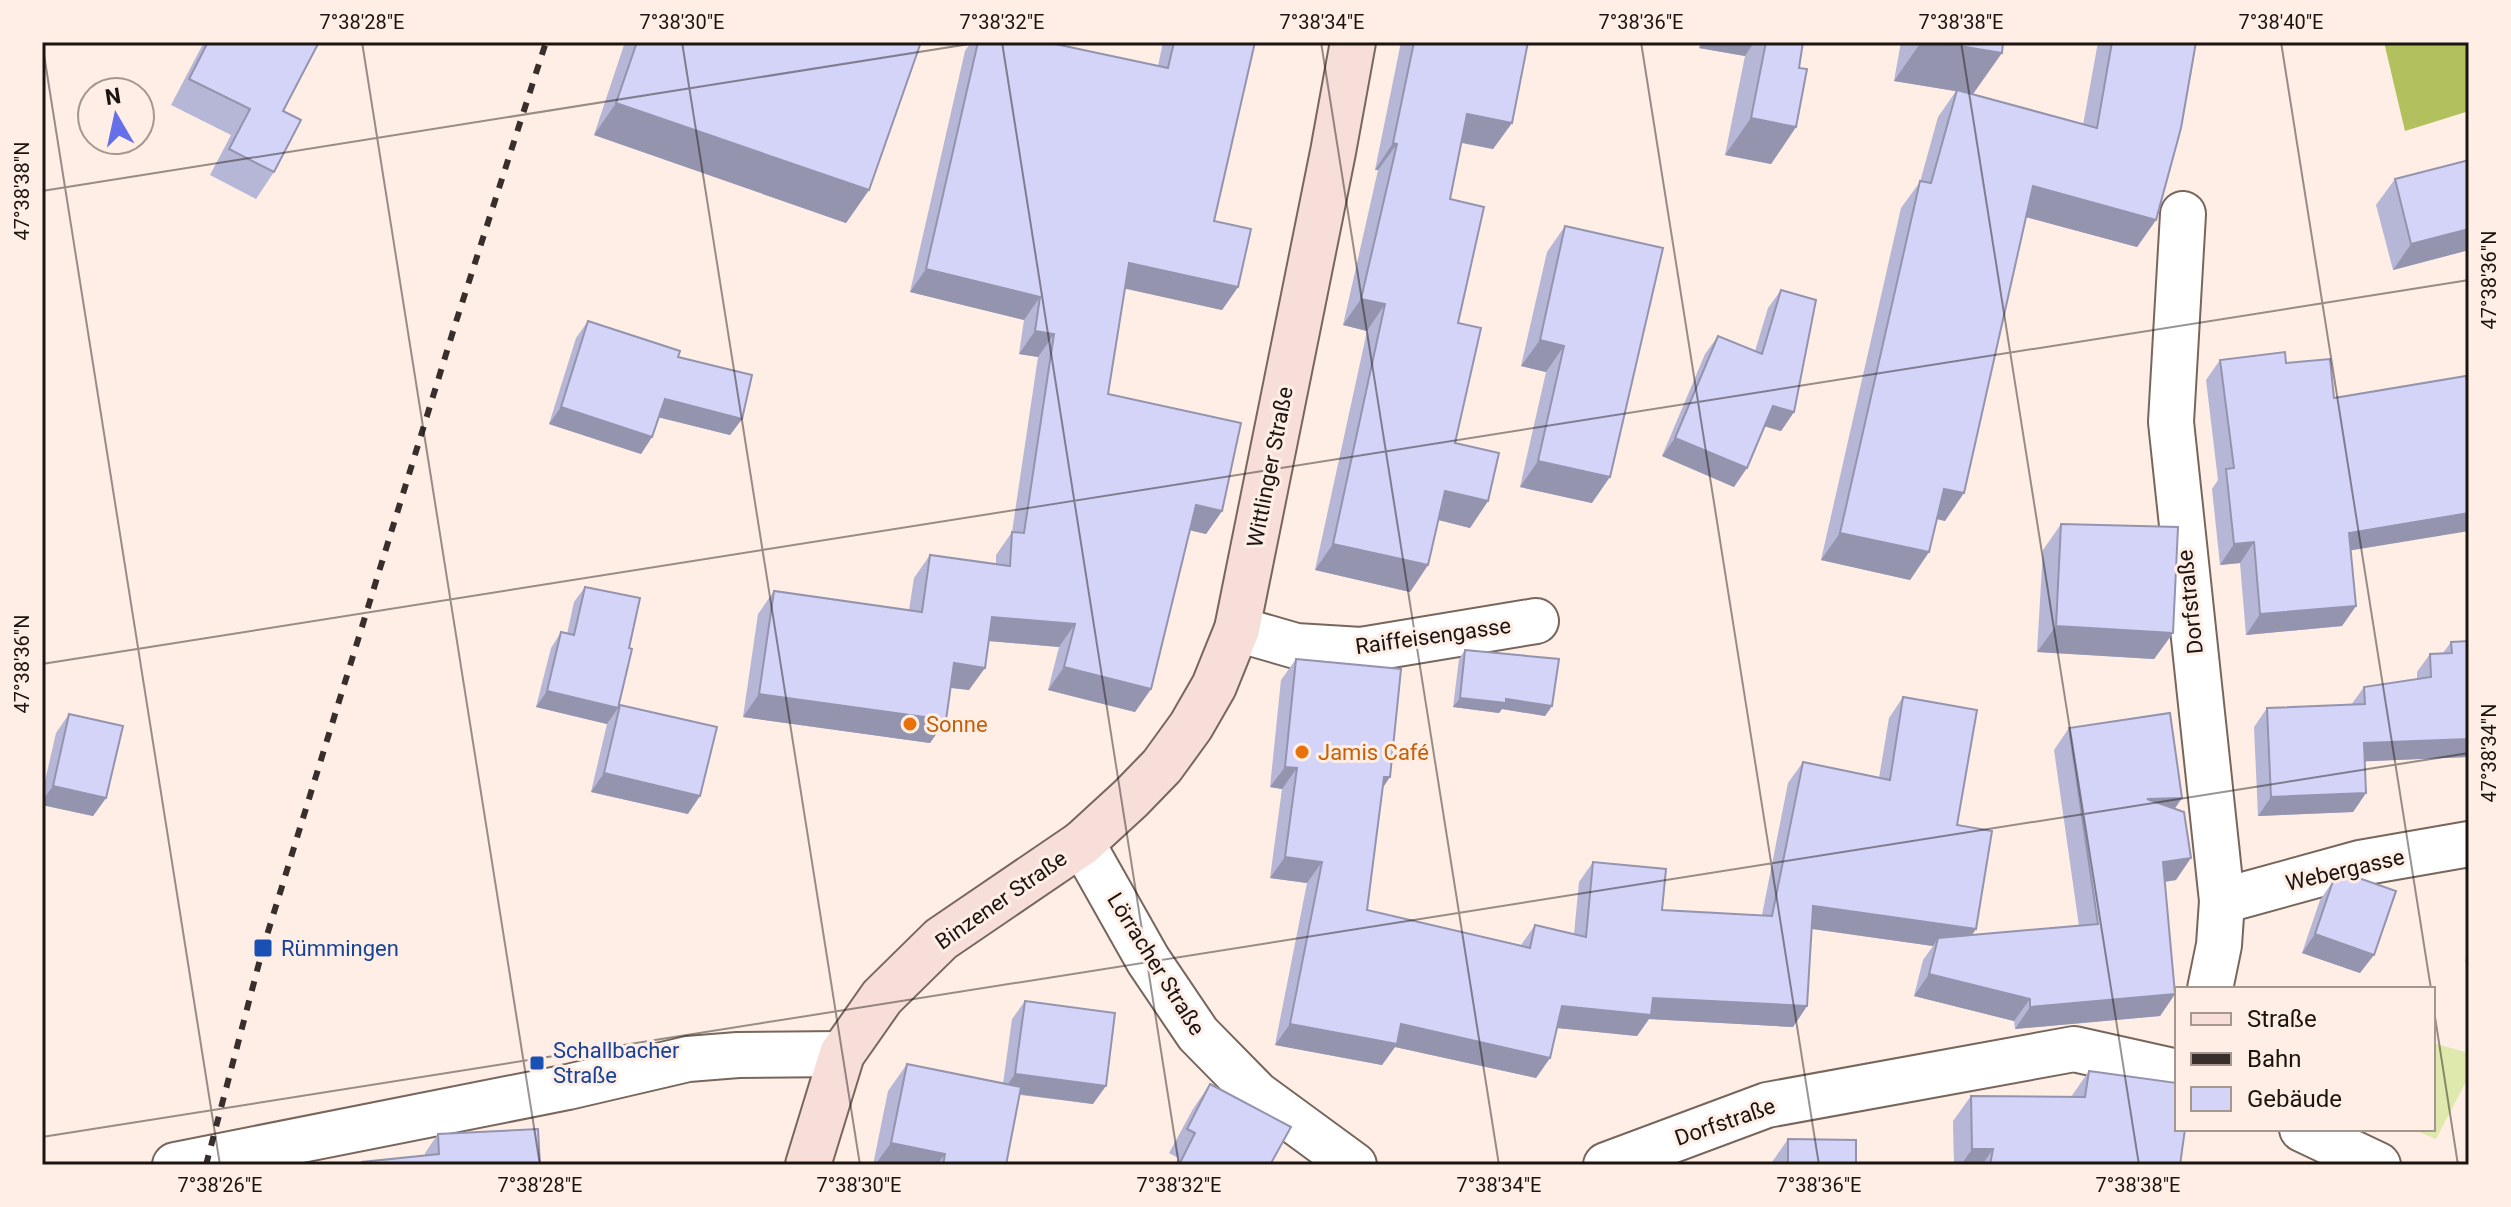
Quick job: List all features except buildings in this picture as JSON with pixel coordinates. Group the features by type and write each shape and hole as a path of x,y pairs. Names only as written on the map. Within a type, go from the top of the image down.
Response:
{"main road":[{"name":"Wittlinger Straße","path":"1082,843 1131,798 1176,747 1214,686 1237,629 1353,42"},
{"name":"Binzener Straße","path":"808,1165 842,1054 882,997 941,939 1082,843"}],"street":[{"name":"Dorfstraße","path":"2183,214 2171,422 2222,901 2219,945 2210,987"},
{"name":"Raiffeisengasse","path":"1237,629 1296,646 1361,650 1536,621"},
{"name":"Lörracher Straße","path":"1082,843 1148,960 1198,1034 1257,1094 1354,1165"},
{"name":"Webergasse","path":"2222,901 2360,863 2469,844"},
{"name":"Dorfstraße","path":"1606,1165 1767,1105 2074,1049 2175,1072"},
{"path":"175,1165 553,1090 688,1059 842,1054"},
{"path":"2306,1131 2378,1165"}],"green space":[{"path":"2384,42 2469,42 2469,111 2405,131"},
{"path":"2435,1044 2469,1053 2469,1076 2436,1139 2417,1131 2435,1131"}],"railway":[{"path":"206,1165 263,948 455,325 546,42"}],"place":[{"name":"Sonne","path":"910,724"},
{"name":"Jamis Café","path":"1302,752"},
{"name":"Rümmingen","path":"263,948"},
{"name":"Schallbacher Straße","path":"537,1063"}]}
